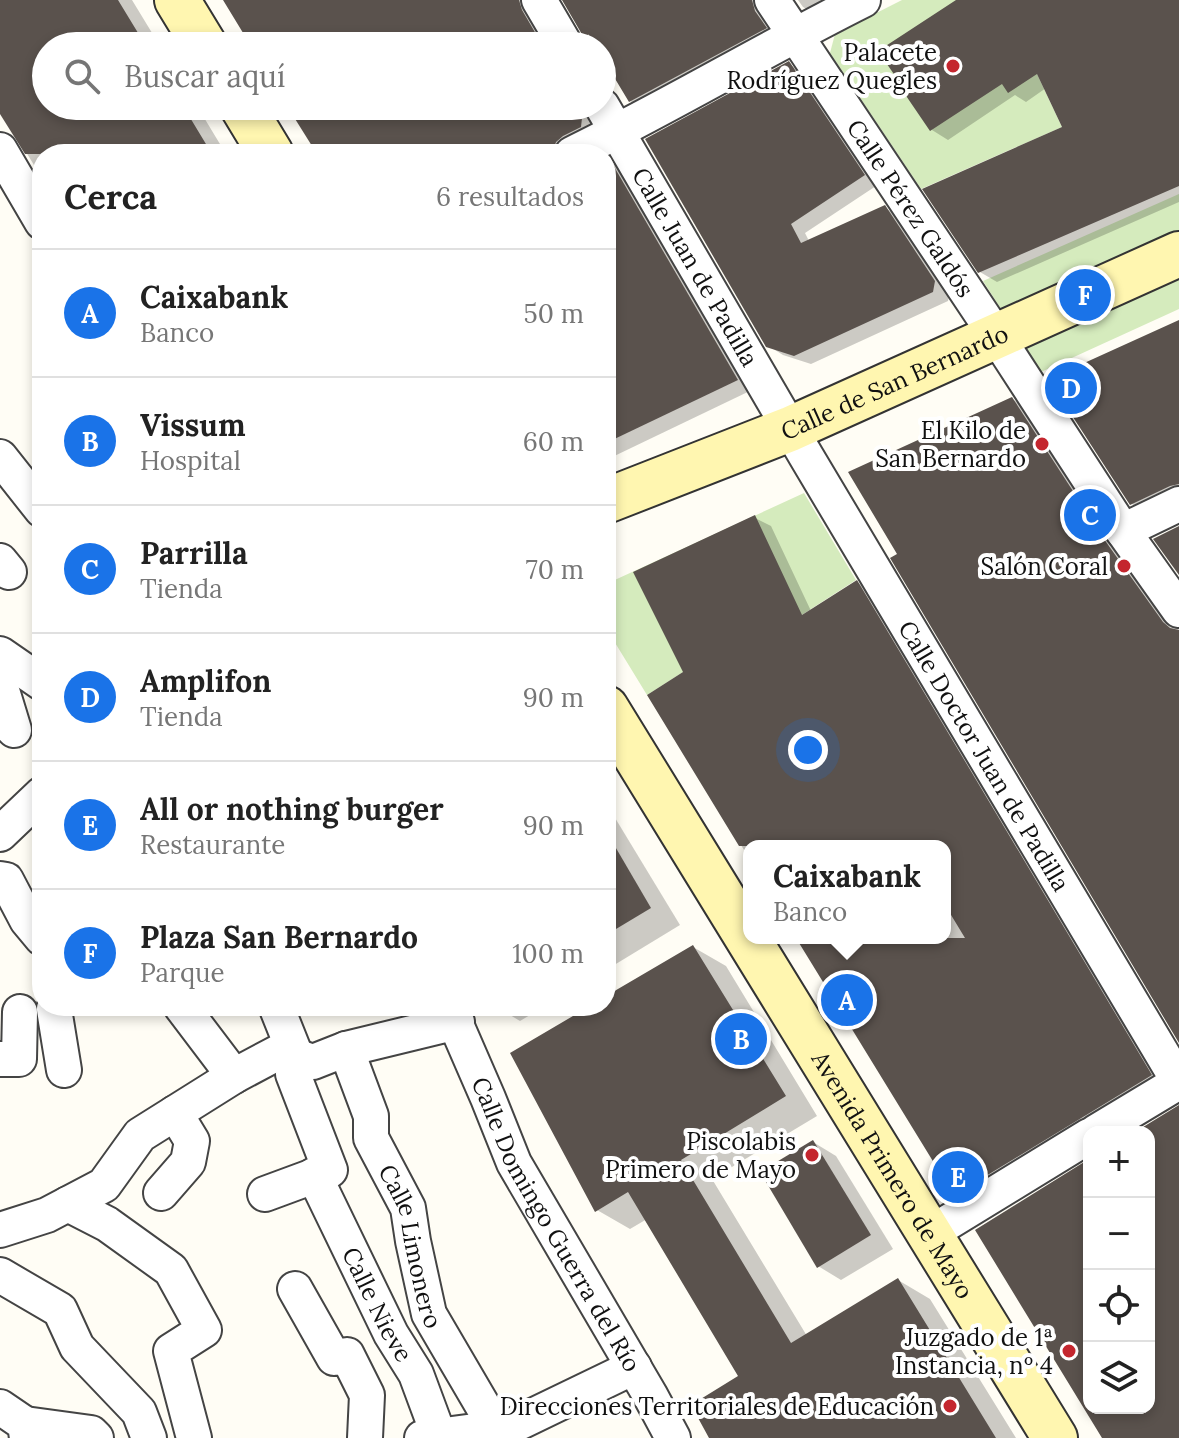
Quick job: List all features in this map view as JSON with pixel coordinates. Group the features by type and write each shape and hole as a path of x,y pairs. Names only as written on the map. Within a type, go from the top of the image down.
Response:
{"street":[{"path":"159,0 178,32"},
{"path":"177,0 196,32"},
{"path":"539,0 558,32"},
{"name":"Calle Pérez Galdós","path":"772,0 1123,531 1179,610"},
{"path":"616,116 863,0"},
{"path":"232,120 247,144"},
{"path":"250,120 265,144"},
{"path":"583,144 608,120"},
{"name":"Calle Juan de Padilla","path":"610,120 790,429"},
{"path":"0,150 32,205"},
{"name":"Calle de San Bernardo","path":"616,497 790,429 1179,254"},
{"name":"Calle Doctor Juan de Padilla","path":"790,429 1179,1082"},
{"path":"0,457 32,497"},
{"path":"1123,531 1179,504"},
{"path":"0,654 32,676"},
{"path":"0,684 14,730"},
{"name":"Avenida Primero de Mayo","path":"616,724 743,931"},
{"path":"0,834 32,804"},
{"path":"0,879 6,880 32,926"},
{"name":"Avenida Primero de Mayo","path":"751,944 1055,1438"},
{"path":"0,1059 19,1059 32,1016"},
{"path":"37,1016 64,1070"},
{"path":"189,1016 234,1076"},
{"path":"265,1194 330,1170 293,1074 296,1056 280,1016"},
{"path":"0,1230 47,1215 104,1185 140,1135 234,1076 281,1051 313,1062 446,1016"},
{"name":"Calle Domingo Guerra del Río","path":"453,1016 514,1163 673,1438"},
{"name":"Calle Limonero","path":"346,1049 371,1116 371,1138 408,1208 429,1314 484,1408 493,1434"},
{"path":"1106,1126 1179,1082"},
{"path":"161,1193 188,1162 192,1141 175,1113"},
{"path":"929,1234 1083,1140"},
{"name":"Calle Nieve","path":"314,1175 391,1334 416,1374 430,1437"},
{"path":"68,1204 107,1224 171,1270 204,1330 171,1351 194,1438"},
{"path":"0,1275 60,1310 77,1347 139,1412 149,1438"},
{"path":"295,1289 334,1358 347,1355 367,1395 365,1438"},
{"path":"430,1437 493,1434 634,1367"},
{"path":"17,1423 91,1433 96,1438"}],"green space":[{"path":"902,0 1002,0 1062,127 921,189 830,53 835,34"},
{"path":"1179,194 1179,309 1041,372 983,281"},
{"path":"804,493 856,580 783,627 691,667 647,695 616,644 616,579"}],"building":[{"path":"0,0 118,0 137,32 32,32 32,120 191,120 206,144 32,144 32,154 25,154 0,114"},
{"path":"223,0 519,0 535,32 242,32"},
{"path":"562,0 752,0 755,11 767,28 629,102 616,80 616,32 581,32"},
{"path":"956,0 1179,0 1179,186 978,273 922,189 1062,127 1037,74 1008,93 1002,84 930,131 878,51"},
{"path":"789,61 865,175 791,224 801,243 885,205 935,281 933,292 794,356 766,347 645,139"},
{"path":"296,120 582,120 581,127 563,136 555,144 311,144"},
{"path":"616,170 738,380 616,438"},
{"path":"1179,320 1179,484 1130,505 1058,394 1071,369"},
{"path":"1012,397 1106,542 1163,622 1179,630 1179,1043 890,558 897,554 848,472"},
{"path":"755,515 802,615 857,580 1152,1075 971,1185 967,1179 950,1189 800,944 951,944 951,938 965,938 951,915 951,840 743,840 743,846 739,846 647,695 683,672 633,572"},
{"path":"1179,526 1179,575 1153,539"},
{"path":"616,848 651,908 616,929"},
{"path":"693,945 786,1096 681,1160 791,1343 898,1278 996,1438 709,1438 691,1405 738,1376 628,1192 595,1212 510,1053 573,1016 616,1016 616,990"},
{"path":"1179,1105 1179,1438 1102,1438 1087,1414 1155,1414 1155,1126 1145,1126"},
{"path":"813,1140 871,1235 817,1268 760,1172"},
{"path":"1083,1163 1083,1407 975,1230"}],"place":[{"name":"Palacete Rodríguez Quegles","path":"953,66"},
{"name":"Plaza San Bernardo","path":"1085,295"},
{"name":"Amplifon","path":"1071,388"},
{"name":"El Kilo de San Bernardo","path":"1042,444"},
{"name":"Parrilla","path":"1090,515"},
{"name":"Salón Coral","path":"1124,566"},
{"name":"Caixabank","path":"847,1000"},
{"name":"Vissum","path":"741,1039"},
{"name":"Piscolabis Primero de Mayo","path":"812,1155"},
{"name":"All or nothing burger","path":"958,1177"},
{"name":"Juzgado de 1ª Instancia, nº 4","path":"1069,1351"},
{"name":"Direcciones Territoriales de Educación","path":"950,1406"}]}
